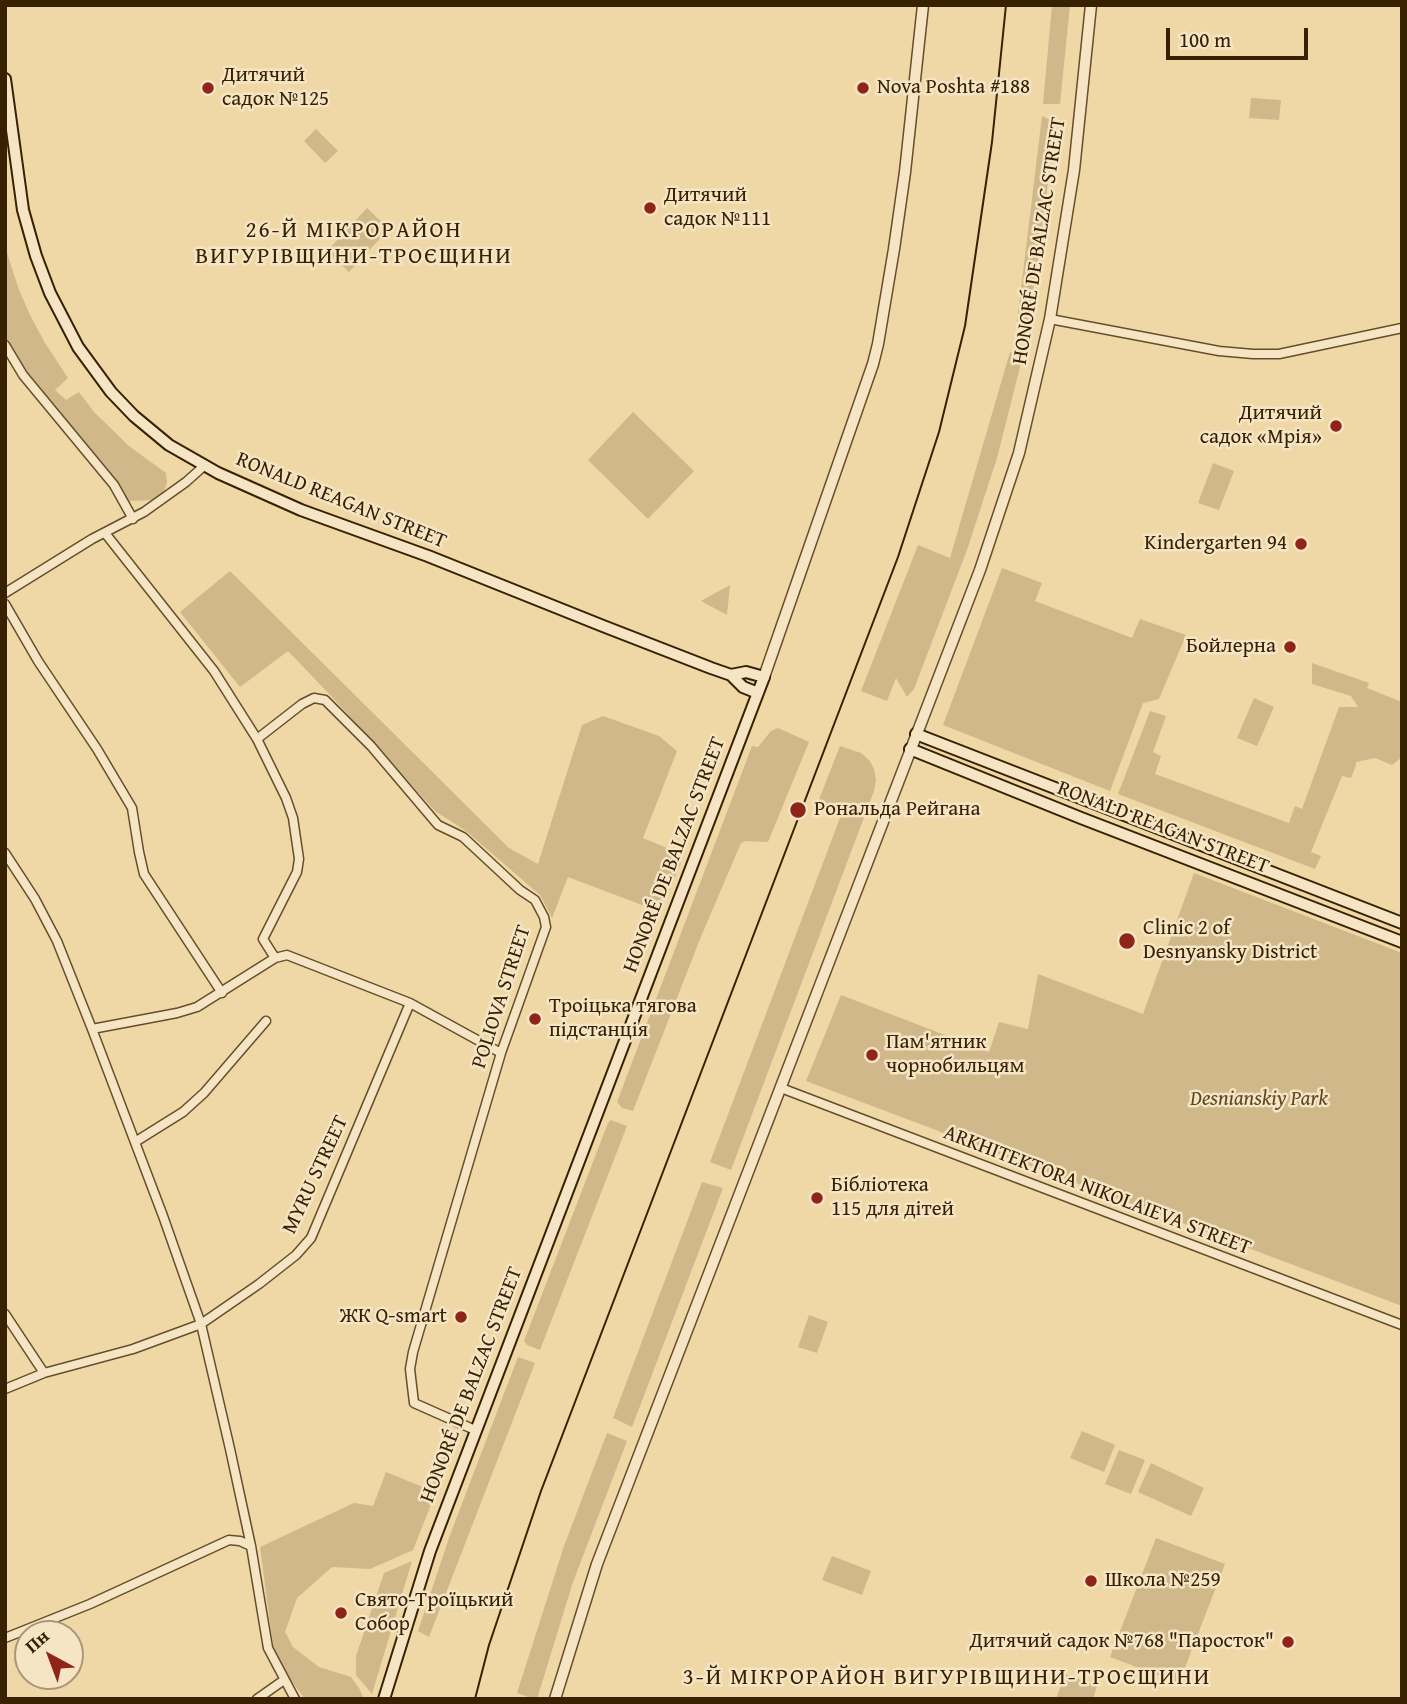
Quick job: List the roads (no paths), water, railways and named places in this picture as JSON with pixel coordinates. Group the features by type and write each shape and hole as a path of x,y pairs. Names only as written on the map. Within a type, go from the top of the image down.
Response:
{"main road":[{"name":"RONALD REAGAN STREET","path":"5,79 23,210 50,293 78,347 111,392 134,416 169,445 301,510 440,560 731,675 743,687 758,693"},
{"name":"RONALD REAGAN STREET","path":"731,675 748,673 764,677"},
{"name":"HONORÉ DE BALZAC STREET","path":"384,1699 430,1551 764,677"},
{"name":"RONALD REAGAN STREET","path":"916,734 1402,923"},
{"name":"RONALD REAGAN STREET","path":"910,749 1402,942"}],"street":[{"name":"HONORÉ DE BALZAC STREET","path":"764,677 873,364 905,172 923,5"},
{"name":"HONORÉ DE BALZAC STREET","path":"555,1699 597,1564 980,570 1019,453 1050,319 1074,170 1091,5"},
{"path":"1050,319 1219,351 1253,354 1279,354 1402,328"},
{"path":"5,345 23,374 114,485 133,519"},
{"path":"5,593 92,539 133,519 186,482 205,465"},
{"path":"105,533 214,671 257,739 289,808 299,859 297,872 263,939 275,958"},
{"path":"5,604 38,661 97,749 132,808 144,874 222,993"},
{"name":"POLIOVA STREET","path":"257,739 302,704 314,698 325,700 372,746 438,825 463,836 520,890 535,900 544,917 546,927 501,1053 413,1352 411,1369 414,1403 475,1430"},
{"path":"5,853 35,899 57,942 135,1142 201,1324 230,1449 268,1648 295,1699"},
{"path":"92,1029 197,1007 275,958 288,955 410,1003 501,1053"},
{"name":"MYRU STREET","path":"5,1390 44,1373 133,1349 201,1324 296,1255 311,1238 410,1003"},
{"path":"135,1142 183,1112 204,1093 266,1021"},
{"name":"ARKHITEKTORA NIKOLAIEVA STREET","path":"781,1088 1402,1325"},
{"path":"5,1314 44,1373"},
{"path":"5,1638 90,1604 229,1540 250,1546"},
{"path":"257,1699 284,1680"}],"tram line":[{"path":"475,1699 489,1645 541,1491 898,557 939,432 965,326 992,142 1006,5"}],"place":[{"name":"Дитячий садок №125","path":"208,88"},
{"name":"Nova Poshta #188","path":"863,88"},
{"name":"Дитячий садок №111","path":"650,208"},
{"name":"Дитячий садок «Мрія»","path":"1336,426"},
{"name":"Kindergarten 94","path":"1301,544"},
{"name":"Бойлерна","path":"1290,647"},
{"name":"Рональда Рейгана","path":"798,810"},
{"name":"Clinic 2 of Desnyansky District","path":"1127,941"},
{"name":"Троiцька тягова пiдстанцiя","path":"535,1019"},
{"name":"Пам'ятник чорнобильцям","path":"872,1055"},
{"name":"Бібліотека 115 для дітей","path":"817,1198"},
{"name":"ЖК Q-smart","path":"461,1317"},
{"name":"Школа №259","path":"1091,1581"},
{"name":"Свято-Троїцький Собор","path":"341,1613"},
{"name":"Дитячий садок №768 \"Паросток\"","path":"1288,1642"}],"district":[{"name":"26-Й МІКРОРАЙОН ВИГУРІВЩИНИ-ТРОЄЩИНИ","path":"354,244"},
{"name":"3-Й МІКРОРАЙОН ВИГУРІВЩИНИ-ТРОЄЩИНИ","path":"947,1678"}],"park label":[{"name":"Desnianskiy Park","path":"1259,1100"}]}
